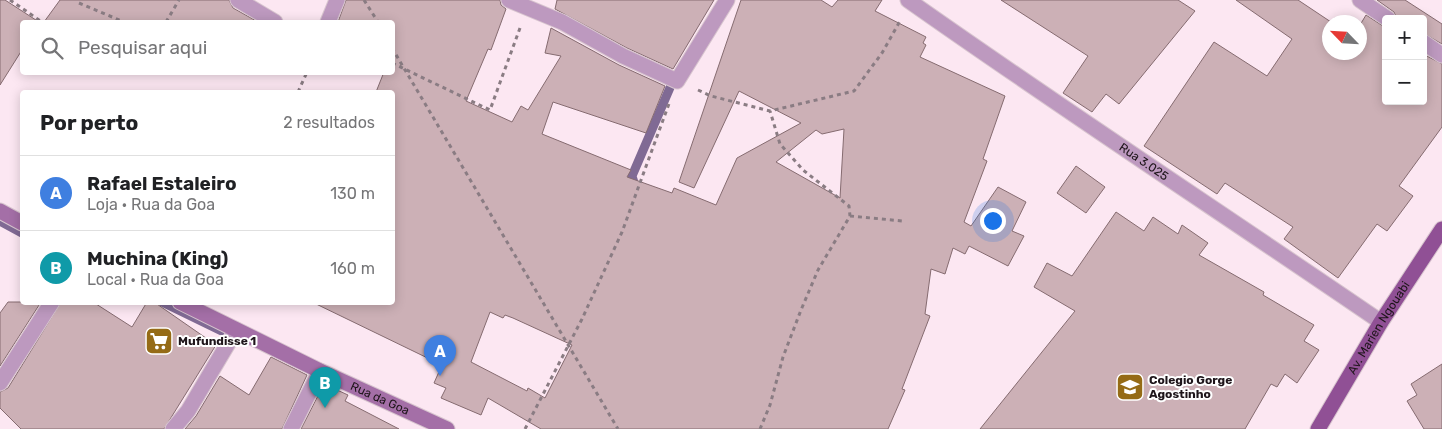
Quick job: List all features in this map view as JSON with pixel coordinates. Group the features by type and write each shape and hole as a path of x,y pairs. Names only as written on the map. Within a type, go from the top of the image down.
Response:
{"main road":[{"name":"Av. Marien Ngouabi","path":"1318,429 1381,322 1442,229"}],"street":[{"path":"238,0 273,20"},
{"path":"329,20 338,0"},
{"path":"509,0 562,22 623,56 677,81 727,0"},
{"path":"1360,0 1382,15"},
{"name":"Rua 3.025","path":"911,2 1027,84 1381,322"},
{"path":"1427,45 1442,55"},
{"path":"0,211 20,222"},
{"path":"0,383 50,305"},
{"name":"Rua da Goa","path":"186,305 320,371 447,429"},
{"path":"173,429 188,410 236,330"},
{"path":"291,429 320,371"}],"path":[{"path":"10,0 39,20"},
{"path":"167,20 179,0"},
{"path":"364,0 377,20"},
{"path":"525,429 582,319 622,232 677,81 711,96 770,112 854,91 882,53 911,2"},
{"path":"79,3 119,20"},
{"path":"395,64 490,110 528,9"},
{"path":"395,53 618,429"},
{"path":"299,90 306,75"},
{"path":"760,429 770,405 783,357 807,294 833,242 850,216 849,206 803,170 780,144 770,112"},
{"path":"850,216 902,221"}],"building":[{"path":"0,0 5,0 36,20 20,20 20,53 0,85"},
{"path":"60,0 229,0 233,8 254,20 45,20"},
{"path":"346,0 500,0 501,5 506,9 491,50 488,49 466,101 512,122 521,106 528,110 561,56 545,53 551,28 619,65 665,86 646,133 553,102 542,134 631,170 627,177 672,193 674,188 716,205 737,158 801,123 739,91 694,188 679,182 741,0 821,0 832,7 838,0 882,0 875,11 926,37 923,43 926,45 920,57 1005,96 983,159 987,161 964,222 971,226 998,187 1026,202 1012,231 1024,236 1008,266 969,246 965,254 953,248 945,274 931,269 925,314 930,316 902,389 905,390 888,429 541,429 488,398 481,415 441,398 446,388 434,383 442,365 318,305 395,305 395,90 377,90 383,75 395,75 395,20 339,20","holes":["844,129 840,198 776,162 816,130 822,134","490,312 503,318 505,315 513,318 572,345 545,398 528,388 527,391 471,362"]},
{"path":"557,0 714,0 673,69 627,48 555,9"},
{"path":"1001,0 1178,0 1195,11 1119,104 1106,94 1092,112 1063,93 1088,56"},
{"path":"1236,0 1298,0 1322,16 1322,60 1367,60 1367,16 1382,25 1382,105 1427,105 1427,56 1442,64 1442,127 1399,186 1413,196 1387,231 1377,224 1338,278 1284,239 1293,227 1225,183 1217,194 1144,146 1214,42 1267,76 1292,39"},
{"path":"1377,0 1405,0 1442,24 1442,44 1427,35 1427,15 1395,15 1394,12"},
{"path":"1076,166 1105,187 1086,213 1057,193"},
{"path":"1116,212 1144,231 1153,217 1178,234 1182,225 1208,243 1199,255 1264,292 1263,295 1314,325 1304,341 1319,350 1297,383 1285,374 1277,387 1271,384 1245,429 980,429 1075,311 1034,287 1047,263 1072,276"},
{"path":"8,302 20,302 20,305 39,305 0,366 0,313"},
{"path":"59,305 98,305 132,327 145,305 158,305 216,345 164,429 21,429 0,408 0,392 8,388"},
{"path":"271,357 307,375 282,429 185,429 196,416 220,376 249,395"},
{"path":"1442,364 1442,429 1424,429 1407,401 1417,395 1411,384"},
{"path":"324,384 348,395 345,401 399,429 301,429"}],"waterway":[{"path":"636,189 632,176 675,76"},
{"path":"0,221 20,232"},
{"path":"168,305 236,338"}],"place":[{"name":"Mufundisse 1","path":"159,341"},
{"name":"Rafael Estaleiro","path":"440,376"},
{"name":"Colegio Gorge Agostinho","path":"1130,387"},
{"name":"Muchina (King)","path":"325,408"}]}
